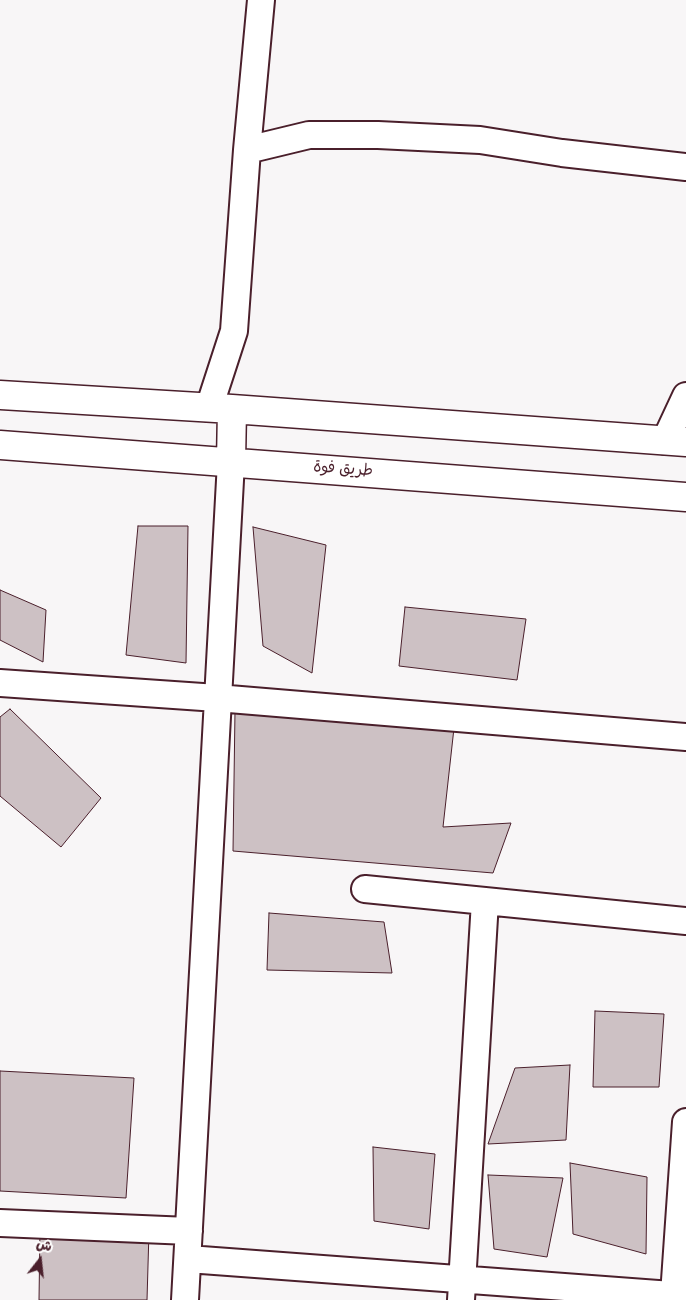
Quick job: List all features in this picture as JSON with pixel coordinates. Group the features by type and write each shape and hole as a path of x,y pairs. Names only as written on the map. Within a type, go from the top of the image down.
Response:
{"highway":[{"path":"0,395 676,441"},
{"path":"221,409 231,462"},
{"name":"طريق فوة","path":"0,445 686,497"}],"street":[{"path":"221,409 234,331 247,150 261,0"},
{"path":"247,150 309,134 378,136 480,140 562,153 686,167"},
{"path":"676,441 686,396"},
{"path":"185,1300 231,462"},
{"path":"0,683 218,698 686,737"},
{"path":"365,889 686,921"},
{"path":"462,1290 485,901"},
{"path":"188,1259 462,1290 680,1295 686,1122"},
{"path":"0,1223 189,1231"}],"building":[{"path":"138,526 188,526 186,663 126,655"},
{"path":"253,527 326,545 312,673 263,646"},
{"path":"0,590 46,610 43,662 0,640"},
{"path":"405,607 526,619 517,680 399,666"},
{"path":"10,709 101,798 61,847 0,796 0,717"},
{"path":"235,711 454,728 443,827 511,823 493,873 233,851"},
{"path":"269,913 384,922 392,973 267,970"},
{"path":"595,1011 664,1014 659,1087 593,1087"},
{"path":"570,1065 566,1140 488,1144 515,1068"},
{"path":"0,1071 134,1078 126,1198 0,1191"},
{"path":"373,1147 435,1154 429,1229 374,1221"},
{"path":"570,1163 647,1177 646,1254 573,1234"},
{"path":"488,1175 563,1178 547,1257 494,1249"},
{"path":"40,1230 149,1231 147,1300 39,1300"}]}
